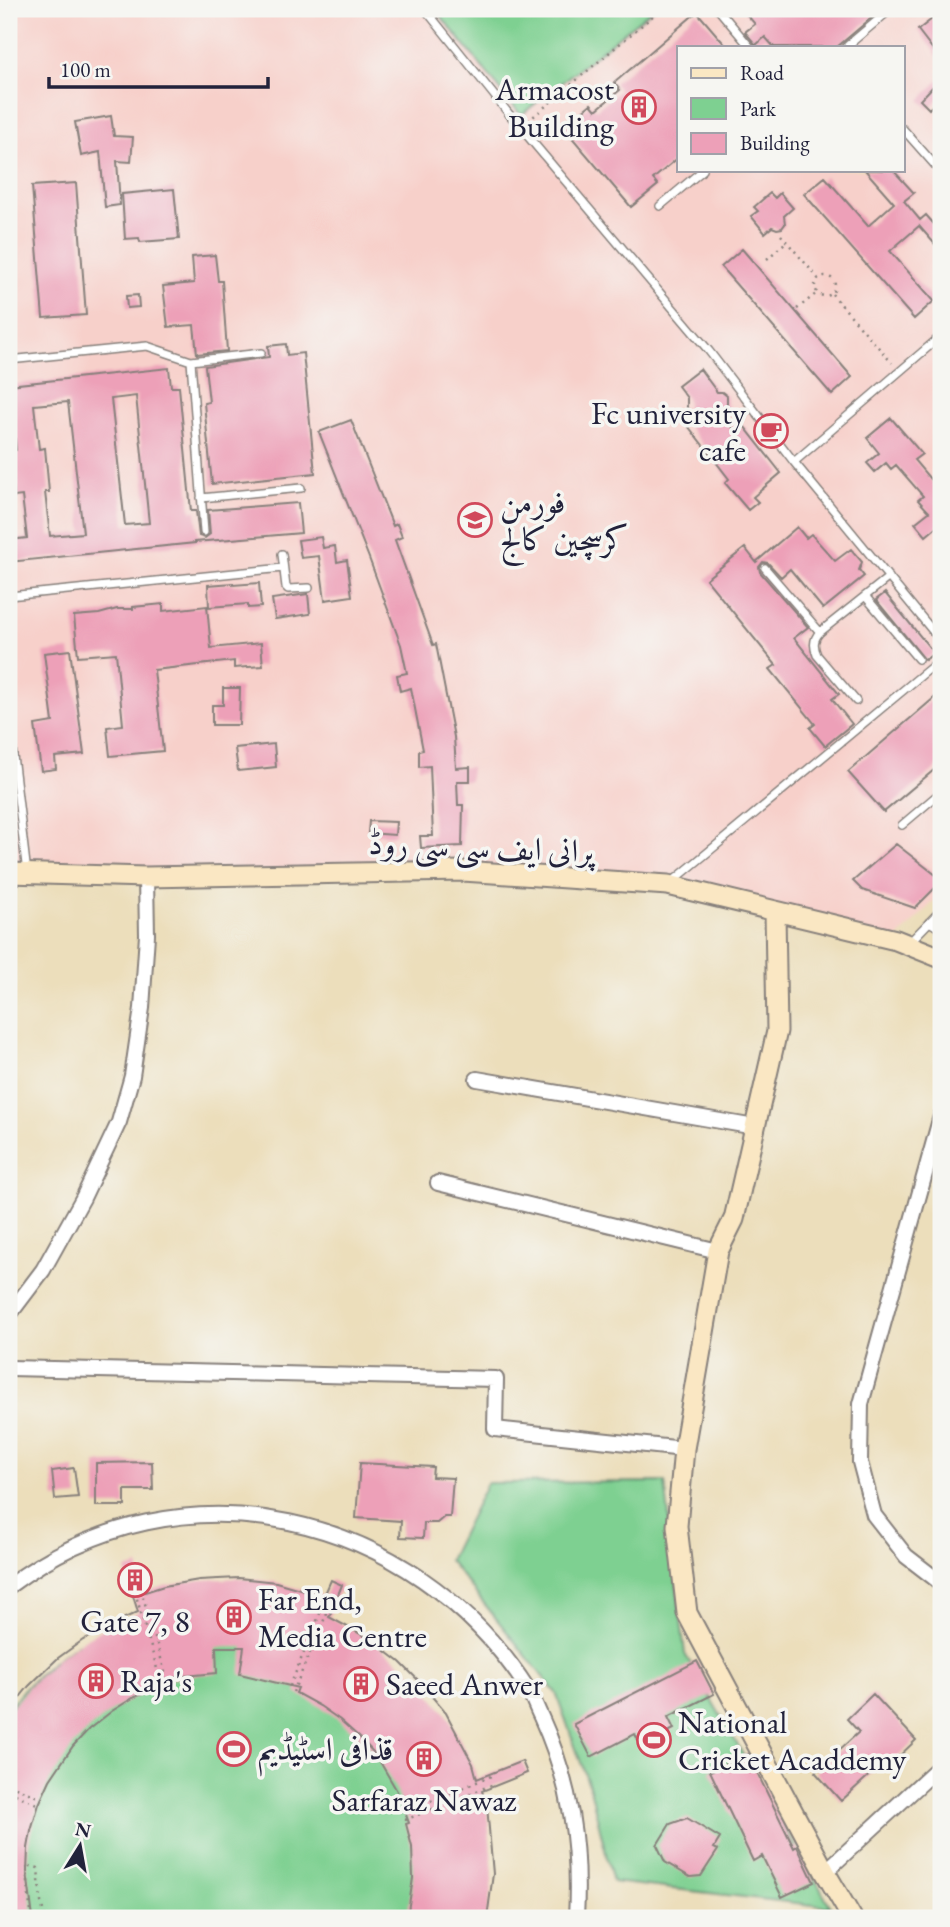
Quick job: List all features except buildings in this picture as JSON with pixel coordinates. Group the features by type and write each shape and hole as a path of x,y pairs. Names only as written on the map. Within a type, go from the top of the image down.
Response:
{"street":[{"name":"پرانی ایف سی سی روڈ","path":"18,874 146,877 463,871 668,885 896,940 941,958"},
{"path":"9,1315 43,1270 83,1198 119,1122 132,1076 142,1009 147,935 146,877"},
{"path":"775,912 777,1031 734,1219 718,1251 684,1449 677,1526 687,1613 852,1918"},
{"path":"477,1079 755,1127"},
{"path":"941,1116 861,1404 860,1450 860,1462 874,1515 906,1556 941,1583"},
{"path":"438,1183 718,1251"},
{"path":"9,1368 496,1379 495,1429 684,1449"},
{"path":"9,1586 59,1553 117,1531 166,1519 223,1514 271,1519 332,1533 365,1546 412,1572 463,1610 497,1646 528,1690 552,1741 574,1822 578,1878 576,1918"},
{"path":"825,1872 941,1765"}],"lane":[{"path":"425,9 520,127 709,351 794,462 941,642"},
{"path":"718,9 749,46"},
{"path":"847,46 891,9"},
{"path":"904,131 941,172"},
{"path":"660,206 701,172"},
{"path":"794,462 941,336"},
{"path":"9,360 147,346 191,360 261,353"},
{"path":"191,360 204,532"},
{"path":"201,498 301,488"},
{"path":"282,554 286,587 309,588"},
{"path":"9,597 284,568"},
{"path":"765,568 820,632"},
{"path":"856,701 817,654 814,645 820,632 889,577"},
{"path":"865,596 918,659"},
{"path":"668,885 941,659"},
{"path":"9,722 18,874"},
{"path":"902,825 941,793"},
{"path":"908,944 941,910"},
{"path":"929,922 941,929"}],"path":[{"path":"520,127 661,9"},
{"path":"781,234 818,278"},
{"path":"767,259 787,241"},
{"path":"826,276 833,279 835,287 832,294 824,297 817,293 815,285 818,278 826,276"},
{"path":"797,309 817,293"},
{"path":"832,294 900,372"},
{"path":"141,1591 166,1679"},
{"path":"135,1592 162,1686"},
{"path":"290,1686 324,1604"},
{"path":"293,1692 330,1606"},
{"path":"405,1812 491,1776"},
{"path":"405,1820 494,1783"},
{"path":"9,1784 42,1799"},
{"path":"9,1791 39,1805"},
{"path":"32,1918 27,1865 38,1868 45,1918"}],"shaded area":[{"name":"فورمن کرسچین کالج","path":"9,9 941,9 941,894 896,940 668,885 463,871 9,874"}],"green space":[{"path":"435,9 653,9 521,115"},
{"name":"National Cricket Acaddemy","path":"665,1482 685,1654 831,1907 613,1882 590,1788 556,1693 449,1560 487,1483"},
{"name":"قذافی اسٹیڈیم","path":"284,1611 486,1903 483,1918 9,1918 9,1708 23,1690 49,1665 78,1644"}],"place":[{"name":"Armacost Building","path":"639,107"},
{"name":"Fc university cafe","path":"771,431"},
{"name":"فورمن کرسچین کالج","path":"475,520"},
{"name":"Gate 7, 8","path":"135,1580"},
{"name":"Far End, Media Centre","path":"234,1617"},
{"name":"Raja's","path":"96,1681"},
{"name":"Saeed Anwer","path":"361,1684"},
{"name":"National Cricket Acaddemy","path":"654,1740"},
{"name":"قذافی اسٹیڈیم","path":"234,1749"},
{"name":"Sarfaraz Nawaz","path":"424,1759"}]}
